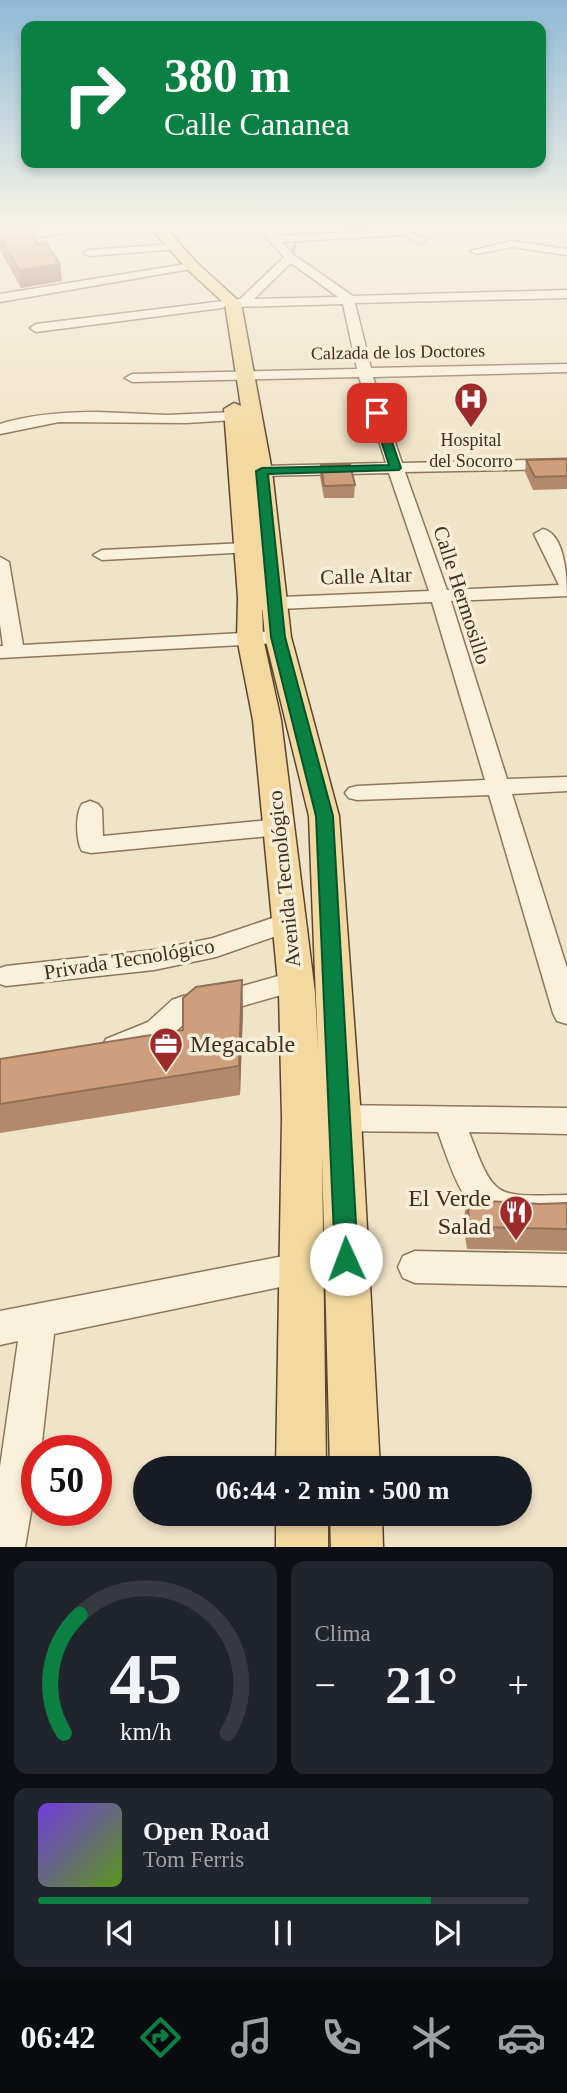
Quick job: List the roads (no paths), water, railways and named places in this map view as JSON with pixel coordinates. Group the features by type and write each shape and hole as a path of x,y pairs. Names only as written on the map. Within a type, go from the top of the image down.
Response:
{"main road":[{"path":"226,299 230,303"},
{"name":"Avenida Tecnológico","path":"230,303 236,363 262,471 262,604 267,720 296,982 302,1118 301,1456"},
{"name":"Avenida Tecnológico","path":"236,363 234,416 245,548 262,604"},
{"name":"Avenida Tecnológico","path":"264,638 324,816 341,1118 354,1456"},
{"path":"302,1526 302,1547"},
{"path":"356,1526 357,1547"}],"street":[{"path":"230,303 235,299"},
{"path":"36,328 230,303 320,299"},
{"name":"Calle Hermosillo","path":"348,299 370,395 440,596 567,1013"},
{"name":"Calzada de los Doctores","path":"132,378 236,363 366,371 567,368"},
{"path":"0,429 32,421 77,415 155,419 234,416"},
{"path":"262,471 567,464"},
{"path":"543,534 567,583"},
{"path":"102,555 245,548"},
{"path":"0,562 7,652 264,638"},
{"name":"Calle Altar","path":"262,604 567,590"},
{"path":"357,793 567,784"},
{"path":"90,809 91,845 279,827"},
{"name":"Privada Tecnológico","path":"6,976 155,960 216,947 290,920"},
{"path":"93,1053 158,1030 182,1008 193,1003 239,997 296,982"},
{"path":"302,1118 567,1121"},
{"path":"449,1120 472,1183 477,1192 491,1204 505,1209 567,1209"},
{"path":"0,1328 346,1259"},
{"path":"415,1267 567,1270"},
{"path":"5,1547 21,1457 38,1320"}],"place":[{"name":"Hospital del Socorro","path":"471,429"},
{"name":"Megacable","path":"166,1074"},
{"name":"El Verde Salad","path":"516,1242"}]}
